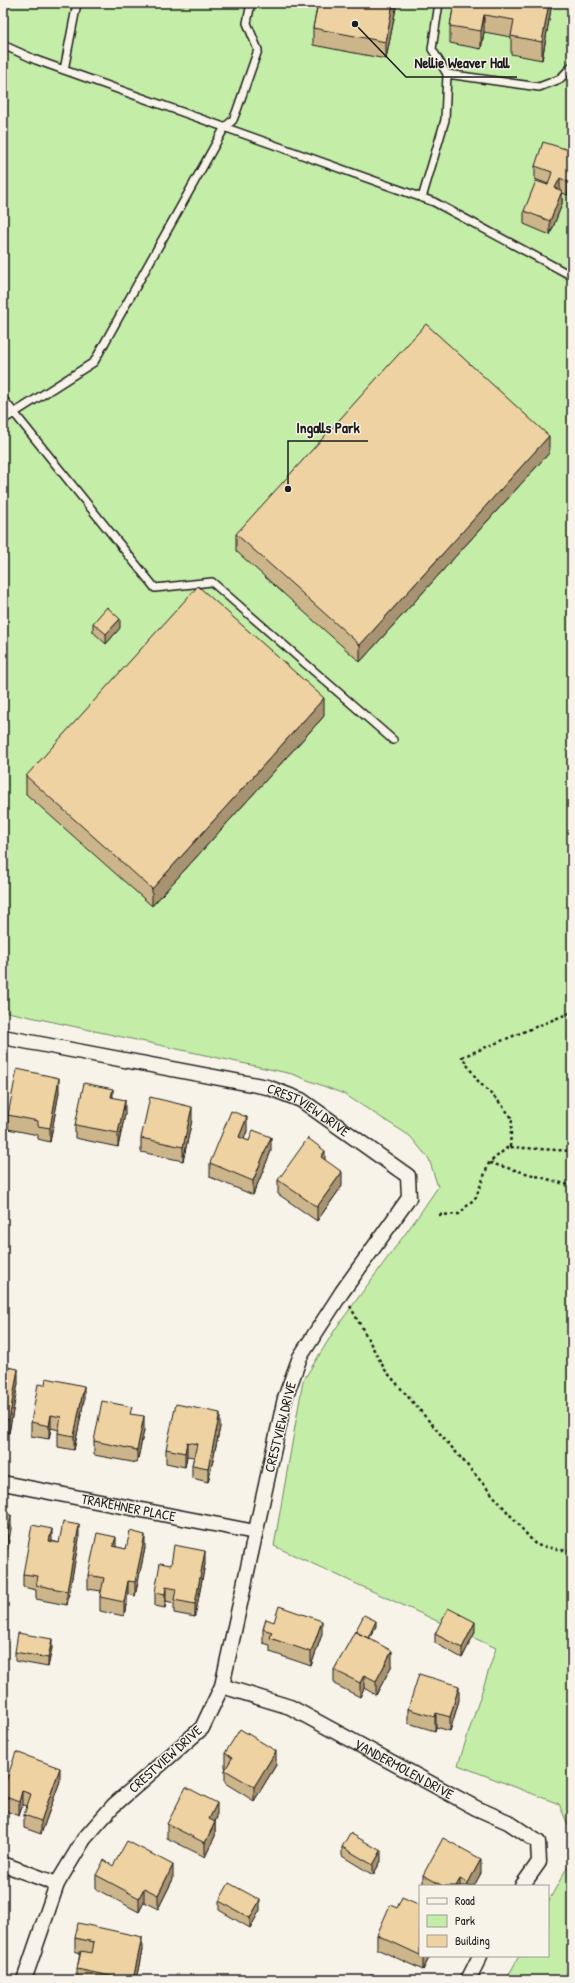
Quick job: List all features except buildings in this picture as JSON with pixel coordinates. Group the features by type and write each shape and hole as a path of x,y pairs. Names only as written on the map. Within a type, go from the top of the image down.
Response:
{"street":[{"name":"CRESTVIEW DRIVE","path":"3,1037 267,1087 301,1100 408,1176 409,1198 342,1292 300,1357 285,1398 222,1686 202,1728 114,1806 84,1839 57,1884 24,1980"},
{"name":"TRAKEHNER PLACE","path":"3,1483 255,1532"},
{"name":"VANDERMOLEN DRIVE","path":"222,1686 290,1707 476,1808 514,1826 538,1842 539,1862 523,1885"},
{"path":"3,1864 57,1884"},
{"path":"468,1980 480,1957"}],"lane":[{"path":"64,70 77,3"},
{"path":"3,420 94,362 225,127 233,120 258,50 247,23 251,3"},
{"path":"422,198 445,120 447,74 432,49 439,3"},
{"path":"3,45 64,70 434,202 572,276"},
{"path":"447,74 539,87 560,78 572,66"},
{"path":"3,399 155,588 212,582 393,740"}],"path":[{"path":"510,1147 512,1118 501,1104 478,1081 462,1057 572,1012"},
{"path":"439,1215 460,1214 476,1197 489,1163 508,1147 572,1151"},
{"path":"489,1163 572,1186"},
{"path":"342,1292 385,1370 536,1545 572,1552"}],"green space":[{"path":"3,3 572,3 572,1980 506,1980 518,1957 549,1957 549,1900 570,1862 571,1832 559,1804 458,1765 496,1648 274,1546 303,1381 336,1328 438,1187 429,1159 410,1136 344,1094 292,1074 3,1011"}],"place":[{"name":"Nellie Weaver Hall","path":"355,24"},
{"name":"Ingalls Park","path":"288,489"}]}
